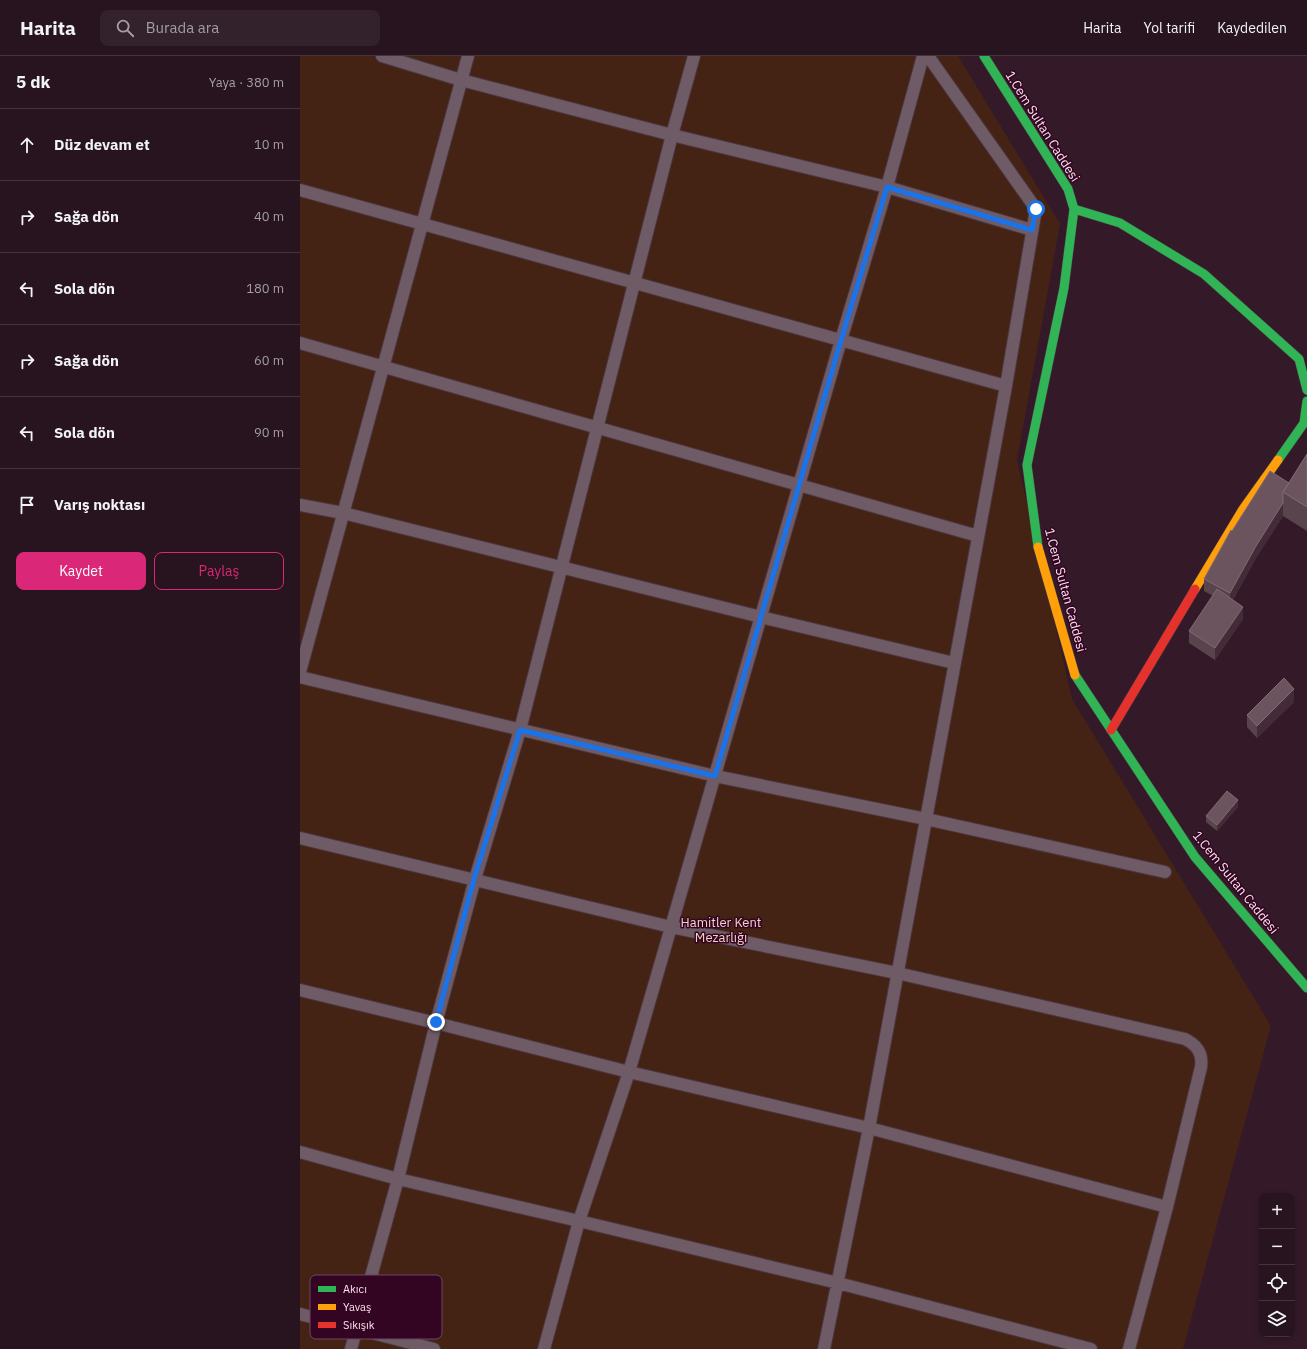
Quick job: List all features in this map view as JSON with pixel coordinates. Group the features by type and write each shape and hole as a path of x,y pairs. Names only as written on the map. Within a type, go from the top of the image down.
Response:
{"street":[{"name":"1.Cem Sultan Caddesi","path":"984,56 1068,189 1074,209 1064,288 1027,465 1038,546 1076,677 1195,857 1307,988"},
{"path":"1074,209 1120,223 1204,274 1299,359 1307,390"},
{"path":"1111,730 1243,508 1304,423 1307,401"}],"lane":[{"path":"382,56 461,80 672,135 887,187 1032,230"},
{"path":"300,672 468,56"},
{"path":"371,1275 398,1179 436,1022 474,879 520,730 672,135 694,56"},
{"path":"544,1349 579,1221 629,1072 841,340 887,187 923,56"},
{"path":"824,1349 869,1128 1006,386 1036,209 928,56"},
{"path":"300,190 1006,386"},
{"path":"300,343 978,536"},
{"path":"300,505 343,513 761,617 954,663"},
{"path":"300,677 715,776 926,819 1165,872"},
{"path":"300,838 671,927 897,973 1185,1039 1193,1043 1201,1054 1201,1067 1167,1207 1129,1349"},
{"path":"300,990 436,1022 629,1072 869,1128 1167,1207"},
{"path":"300,1152 398,1179 838,1283 1090,1349"},
{"path":"300,1314 310,1317"},
{"path":"351,1349 354,1339"},
{"path":"395,1339 434,1349"}],"green space":[{"name":"Hamitler Kent Mezarlığı","path":"300,56 958,56 1060,224 1017,460 1072,699 1271,1026 1183,1349 300,1349"}],"building":[{"path":"1307,454 1307,507 1283,492"},
{"path":"1270,471 1289,483 1283,492 1283,503 1256,546 1230,593 1204,579 1231,530 1232,531"},
{"path":"1217,589 1243,607 1215,648 1189,631"},
{"path":"1284,678 1294,689 1257,726 1247,715"},
{"path":"1227,791 1238,800 1217,825 1206,816"}],"traffic: fast":[{"path":"984,56 1068,189 1074,209 1064,288 1027,465 1038,547"},
{"path":"1074,209 1120,223 1204,274 1299,359 1307,390"},
{"path":"1278,460 1304,423 1307,401"},
{"path":"1075,675 1195,857 1307,988"}],"traffic: slow":[{"path":"1195,589 1243,509 1278,460"},
{"path":"1038,547 1075,675"}],"traffic: jam":[{"path":"1111,730 1195,589"}],"route":[{"path":"436,1022 474,879 520,730 715,776 841,340 887,187 1032,230 1036,209"}]}
